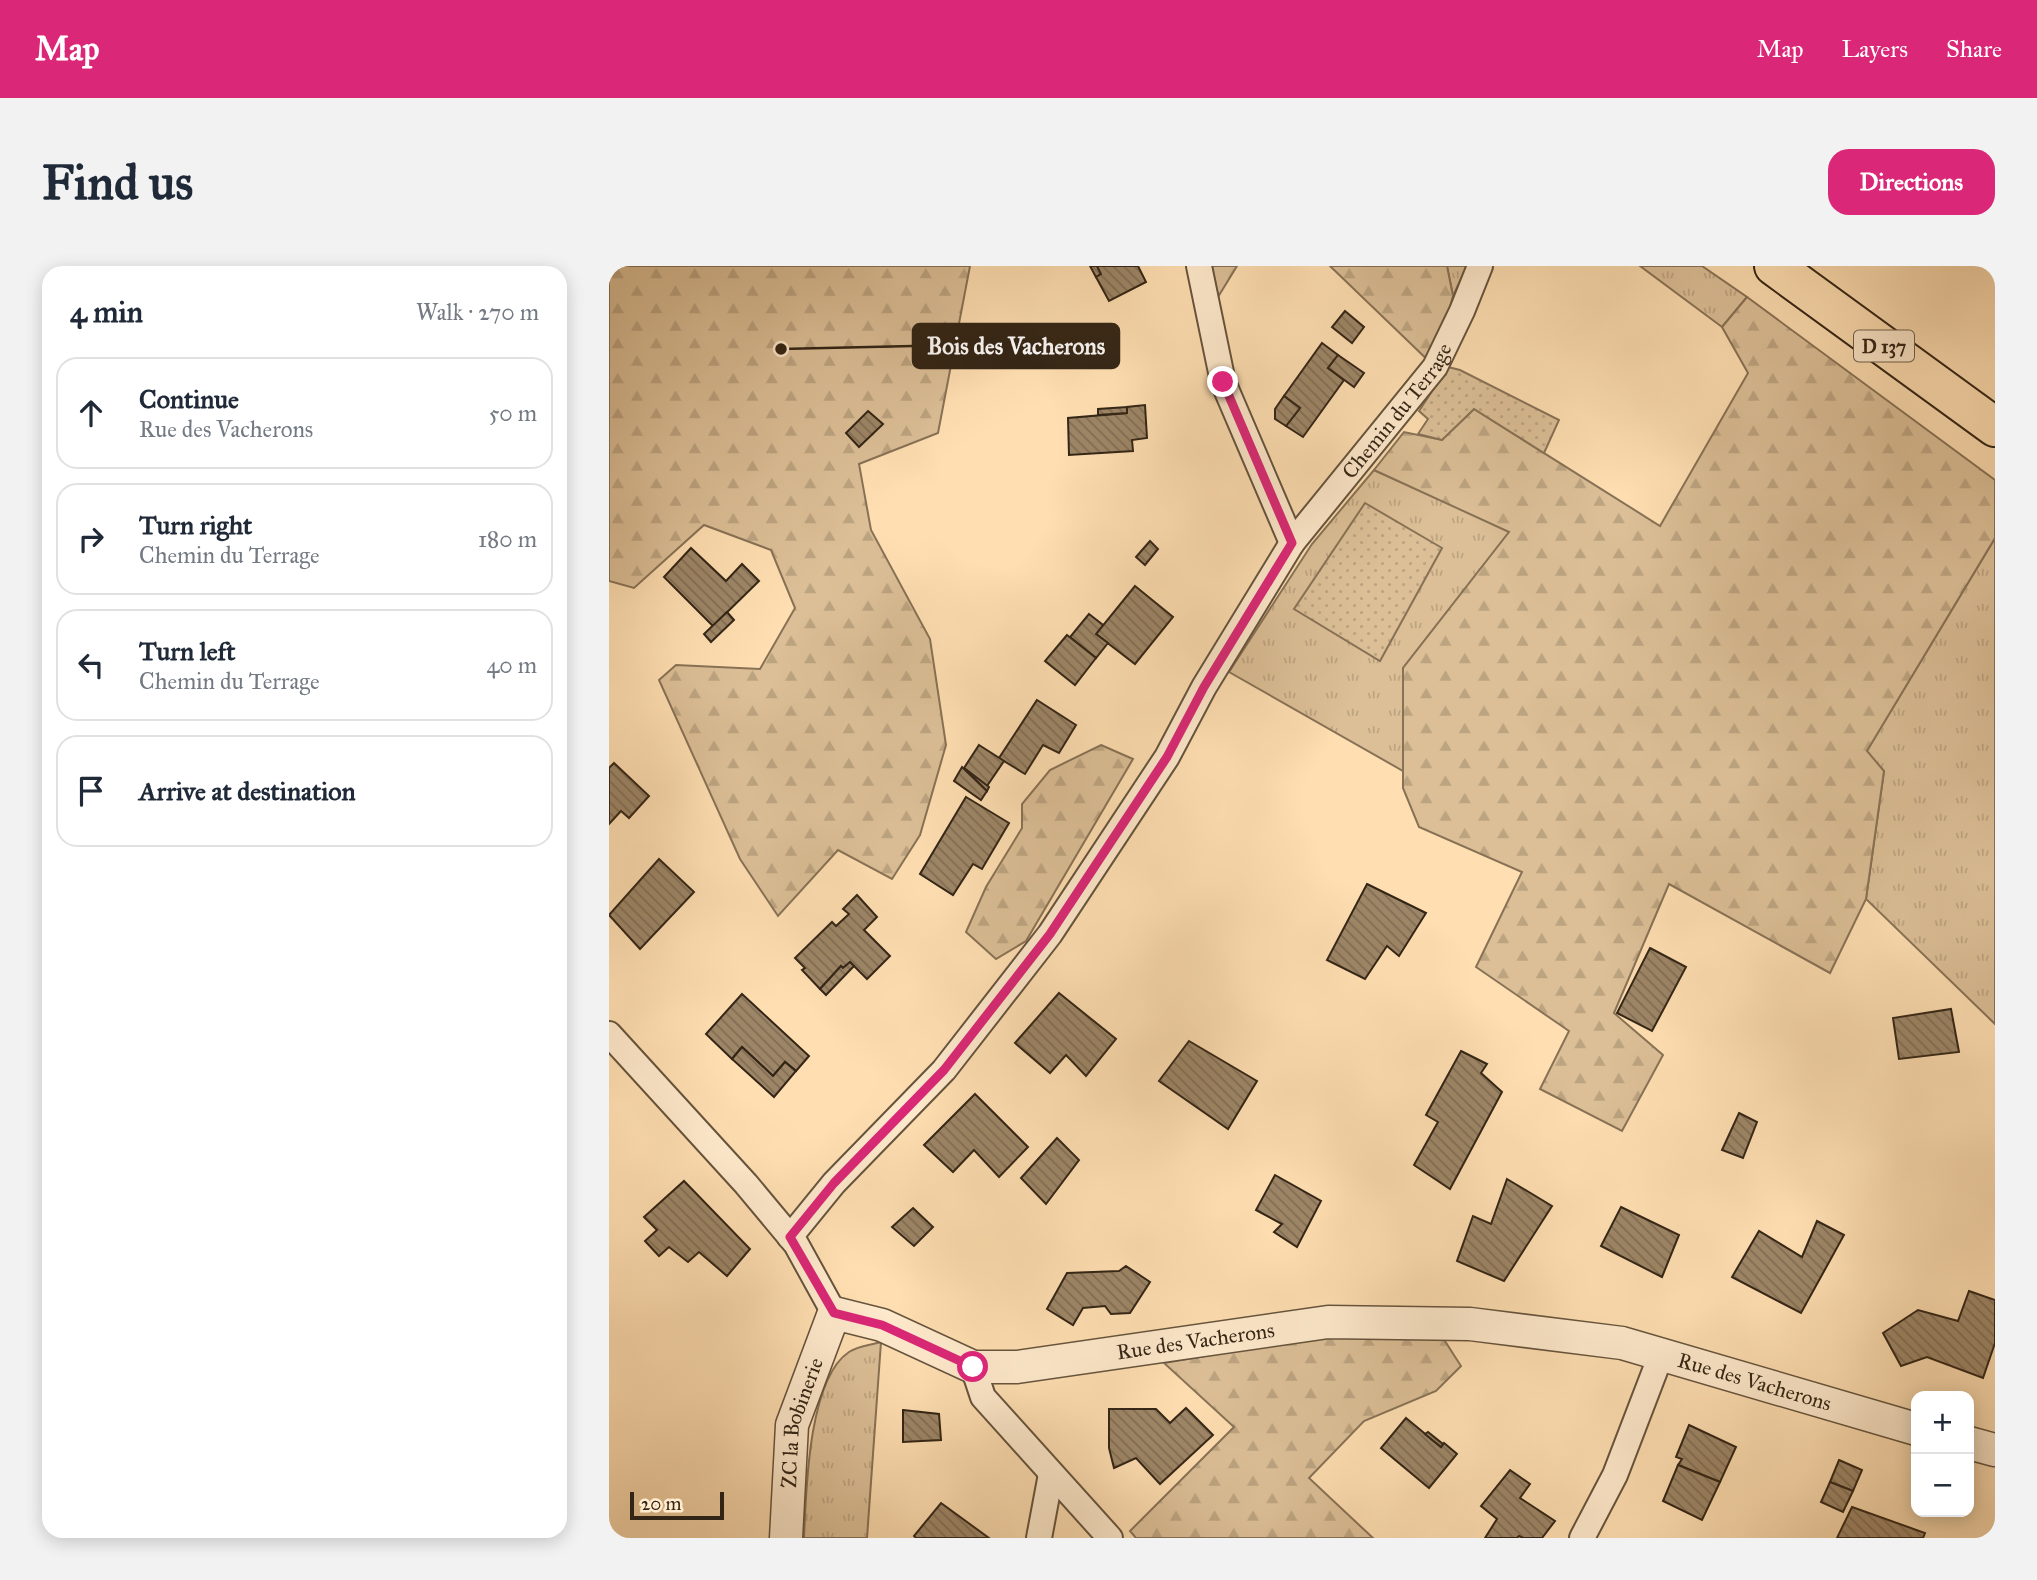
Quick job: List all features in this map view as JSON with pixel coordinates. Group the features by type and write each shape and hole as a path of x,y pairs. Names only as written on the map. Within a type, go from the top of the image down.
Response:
{"main road":[{"name":"D 137","path":"1774,266 1995,427"}],"street":[{"path":"1199,266 1223,382 1292,543"},
{"name":"Chemin du Terrage","path":"790,1237 834,1183 944,1070 1050,934 1167,757 1204,687 1292,543 1435,367 1462,312 1480,266"},
{"path":"609,1034 746,1184 790,1237 834,1313"},
{"name":"Rue des Vacherons","path":"834,1313 882,1325 973,1367 1017,1367 1328,1322 1470,1324 1622,1343 1911,1428"},
{"name":"ZC la Bobinerie","path":"786,1538 792,1425 834,1313"},
{"path":"1582,1538 1615,1475 1661,1355"},
{"path":"973,1367 983,1397 1110,1538"},
{"path":"1974,1444 1995,1450"},
{"path":"1039,1538 1051,1474"}],"green space":[{"path":"609,266 970,266 938,433 859,464 871,530 930,639 946,745 920,835 892,879 838,850 778,916 740,859 659,680 676,665 760,669 795,608 771,550 704,525 634,588 609,581"},
{"path":"1199,266 1237,266 1210,310"},
{"path":"1330,266 1447,266 1453,296 1435,367"},
{"path":"1447,266 1467,266 1453,296"},
{"path":"1640,266 1702,266 1747,297 1722,327"},
{"path":"1747,297 1995,480 1995,538 1867,751 1884,771 1866,899 1830,973 1669,884 1614,1013 1663,1055 1622,1131 1540,1089 1569,1031 1476,967 1522,872 1419,827 1403,788 1403,668 1509,532 1374,470 1404,432 1442,440 1474,409 1660,526 1748,373 1722,327"},
{"path":"1448,367 1460,370 1559,420 1544,453 1474,409 1442,440 1418,434 1428,419 1419,411"},
{"path":"1374,470 1510,531 1403,668 1403,771 1229,672 1312,544"},
{"path":"1365,503 1442,548 1380,661 1294,609"},
{"path":"1995,538 1995,1024 1866,899 1884,771 1866,752"},
{"path":"1101,745 1133,759 1026,941 996,959 966,932 986,887 1022,828 1022,804 1050,770"},
{"path":"1310,1338 1443,1338 1461,1366 1436,1391 1364,1421 1309,1478 1373,1538 1136,1538 1130,1531 1234,1427 1164,1363"},
{"path":"881,1342 867,1538 804,1538 808,1466 817,1411 825,1386 835,1366 849,1352"}],"building":[{"path":"1090,266 1097,266 1101,274 1096,277"},
{"path":"1097,266 1138,266 1146,282 1109,301 1096,277 1101,274"},
{"path":"1345,311 1364,327 1352,343 1332,327"},
{"path":"1322,343 1338,355 1328,368 1344,380 1303,437 1286,426 1300,408 1284,396"},
{"path":"1338,355 1364,373 1354,387 1328,368"},
{"path":"1284,396 1300,408 1286,426 1275,419 1275,409"},
{"path":"1145,405 1147,438 1132,440 1133,451 1069,455 1068,418 1127,413 1127,407"},
{"path":"1127,407 1127,413 1098,415 1098,409"},
{"path":"868,411 883,424 859,447 846,433"},
{"path":"1150,541 1158,549 1145,565 1136,557"},
{"path":"691,548 726,581 742,564 759,581 713,626 664,577"},
{"path":"1135,586 1173,617 1135,664 1096,634"},
{"path":"727,612 734,620 711,642 704,634"},
{"path":"1089,614 1103,625 1096,634 1108,643 1096,658 1070,637"},
{"path":"1067,635 1096,658 1075,685 1045,661"},
{"path":"1037,700 1076,725 1059,753 1043,745 1025,774 999,758"},
{"path":"979,745 1004,761 987,786 964,768"},
{"path":"614,763 649,796 629,818 621,811 609,824 609,768"},
{"path":"962,767 987,791 981,800 954,781"},
{"path":"964,768 989,787 987,791"},
{"path":"966,797 1009,823 982,869 973,864 953,895 920,874"},
{"path":"659,859 694,892 640,949 609,915"},
{"path":"1367,884 1426,913 1399,956 1387,946 1365,979 1327,960"},
{"path":"857,895 877,917 864,930 890,956 867,979 850,962 843,968 841,966 820,989 795,958 832,922 836,926 849,914 843,909"},
{"path":"1650,948 1686,967 1652,1031 1617,1013"},
{"path":"850,962 854,966 826,995 820,989 841,966 843,968"},
{"path":"1059,993 1116,1039 1086,1076 1066,1055 1050,1073 1015,1043"},
{"path":"742,994 809,1056 796,1071 785,1062 773,1076 742,1047 732,1059 706,1034"},
{"path":"1951,1009 1959,1052 1899,1059 1893,1018"},
{"path":"1189,1041 1257,1081 1228,1129 1159,1081"},
{"path":"742,1047 773,1076 785,1062 796,1071 774,1097 732,1059"},
{"path":"1461,1051 1487,1064 1481,1073 1502,1092 1450,1189 1414,1165 1438,1122 1426,1115"},
{"path":"975,1094 1028,1147 999,1177 974,1150 953,1172 924,1145"},
{"path":"1739,1113 1757,1122 1743,1158 1722,1150"},
{"path":"1057,1138 1079,1160 1046,1204 1021,1178"},
{"path":"1275,1175 1321,1201 1297,1247 1274,1232 1282,1224 1256,1210"},
{"path":"1507,1179 1552,1206 1504,1281 1457,1261 1473,1216 1491,1224"},
{"path":"684,1181 750,1249 727,1276 699,1252 688,1262 669,1247 659,1256 645,1241 657,1230 644,1217"},
{"path":"1621,1207 1679,1235 1662,1277 1601,1246"},
{"path":"913,1208 933,1227 914,1246 892,1227"},
{"path":"1817,1221 1844,1235 1801,1313 1732,1277 1759,1231 1802,1257"},
{"path":"1126,1266 1150,1282 1130,1313 1111,1314 1105,1306 1083,1308 1073,1325 1047,1309 1067,1273 1119,1271"},
{"path":"1969,1291 1995,1300 1995,1343 1983,1378 1927,1357 1901,1366 1883,1333 1918,1310 1958,1321"},
{"path":"1186,1408 1213,1435 1160,1484 1136,1458 1114,1468 1109,1448 1109,1409 1156,1409 1170,1423"},
{"path":"903,1410 939,1414 941,1440 903,1442"},
{"path":"1406,1418 1441,1447 1444,1443 1457,1454 1429,1488 1381,1448"},
{"path":"1689,1425 1736,1447 1720,1482 1678,1465 1682,1459 1676,1457"},
{"path":"1428,1432 1443,1444 1441,1447 1425,1434"},
{"path":"1839,1460 1862,1470 1853,1491 1830,1482"},
{"path":"1678,1465 1720,1482 1702,1520 1663,1501"},
{"path":"1510,1470 1530,1484 1520,1498 1555,1521 1542,1538 1485,1538 1497,1519 1481,1506"},
{"path":"1830,1482 1853,1491 1843,1512 1821,1502"},
{"path":"941,1503 989,1538 916,1538 914,1536"},
{"path":"1852,1507 1925,1533 1923,1538 1837,1538"}],"place":[{"name":"Bois des Vacherons","path":"781,349"}],"route":[{"path":"973,1367 882,1325 834,1313 790,1237 834,1183 944,1070 1050,934 1167,757 1204,687 1292,543 1223,382"}]}
